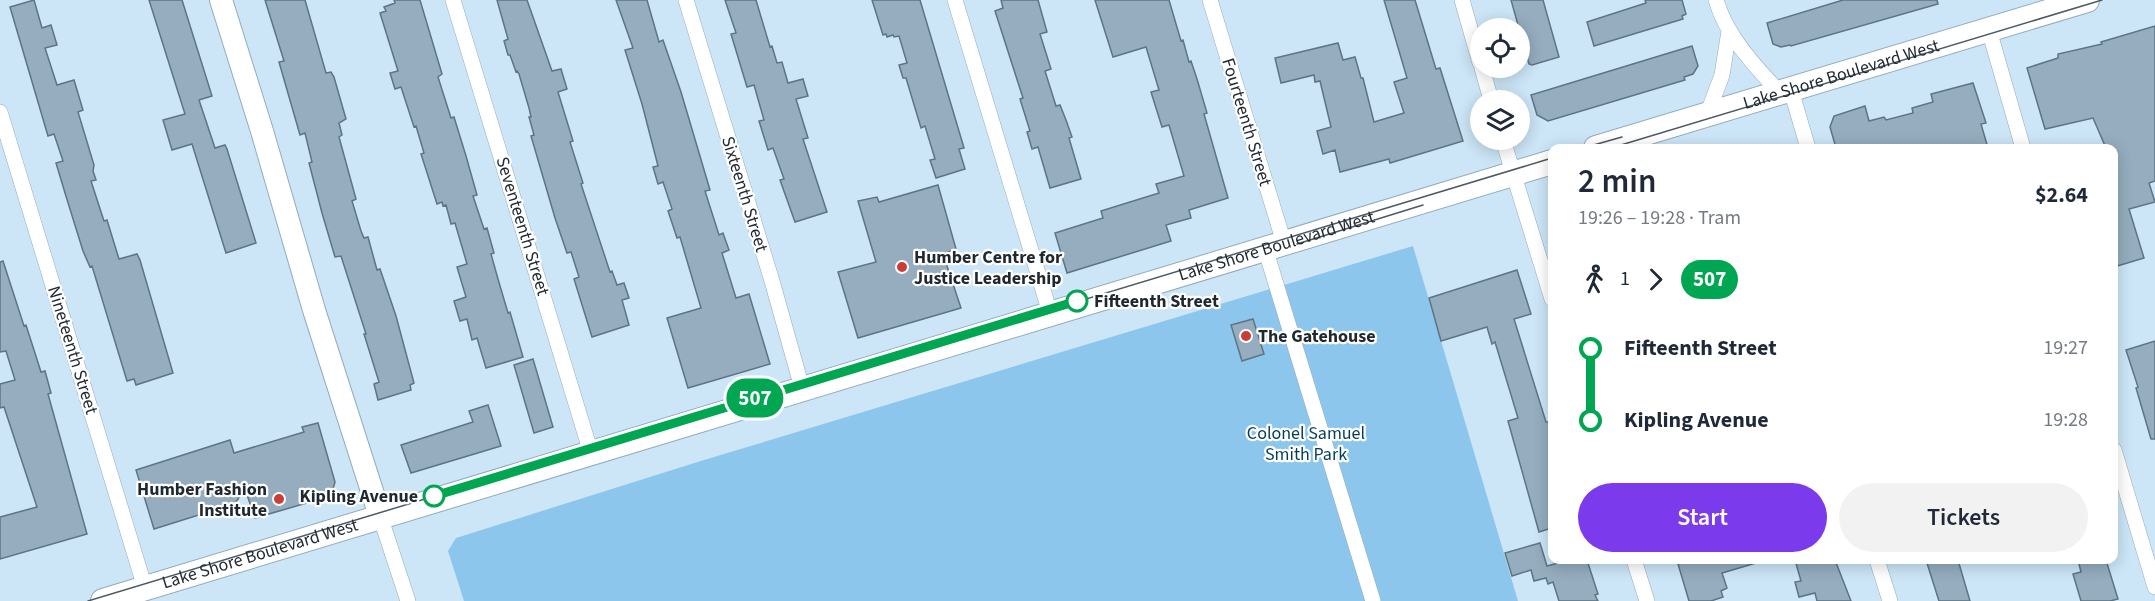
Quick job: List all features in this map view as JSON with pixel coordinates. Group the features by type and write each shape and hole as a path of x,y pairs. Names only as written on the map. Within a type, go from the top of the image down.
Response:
{"main road":[{"path":"221,0 314,310 380,516"},
{"name":"Lake Shore Boulevard West","path":"1609,144 2087,0"},
{"name":"Lake Shore Boulevard West","path":"104,601 1548,163"}],"street":[{"name":"Seventeenth Street","path":"453,0 591,453"},
{"name":"Sixteenth Street","path":"686,0 802,388"},
{"path":"955,0 1050,313"},
{"name":"Fourteenth Street","path":"1210,0 1274,246 1373,601"},
{"path":"1462,0 1470,28"},
{"path":"1716,0 1722,20 1747,56 1785,92 1806,144"},
{"path":"1989,30 2022,144"},
{"path":"1707,115 1722,75 1729,31"},
{"name":"Nineteenth Street","path":"0,112 145,588"},
{"path":"1506,150 1548,286"},
{"path":"2118,463 2155,587"},
{"path":"380,516 408,601"},
{"path":"1635,564 1647,601"},
{"path":"1878,564 1890,601"}],"green space":[{"name":"Colonel Samuel Smith Park","path":"1413,246 1518,601 464,601 448,551 456,538 704,460"}],"building":[{"path":"34,0 42,28 51,25 57,45 45,48 57,85 74,80 83,110 78,112 94,165 96,180 91,181 104,221 107,220 119,259 137,254 140,260 173,373 136,385 134,379 127,381 92,266 90,267 83,251 56,163 63,161 54,134 48,136 10,7"},
{"path":"149,0 182,0 212,96 199,100 215,148 225,145 227,149 256,243 226,253 192,144 172,150 163,120 185,114"},
{"path":"265,0 305,0 326,73 331,72 334,77 346,119 339,123 342,135 339,137 356,199 352,201 361,231 364,238 368,237 377,270 380,269 396,316 414,383 410,385 411,390 378,400 374,384 379,382 364,334 366,334 341,256 335,257 309,163 312,162 305,133 300,135 279,62 284,61"},
{"path":"394,0 420,0 442,74 438,77 466,156 477,195 473,196 484,229 487,228 494,253 491,254 523,357 486,368 477,338 472,340 467,319 460,321 454,301 466,297 457,267 467,264 455,223 451,224 446,205 443,206 442,202 437,204 421,154 424,153 416,126 414,127 401,87 395,89 390,73 398,71 380,13 386,11 384,7 395,3"},
{"path":"497,0 527,0 552,71 561,69 567,89 558,92 573,141 570,142 583,183 581,184 610,272 612,271 617,285 624,283 629,298 622,300 629,325 592,337 574,279 579,277 571,252 567,253 555,218 531,136 534,135 529,117 531,117 519,74 508,55 504,41 508,39"},
{"path":"616,0 647,0 659,42 663,40 681,92 710,190 705,191 719,235 723,233 729,250 722,253 736,298 749,294 770,364 688,388 667,318 701,308 680,237 677,238 668,211 672,209 663,182 658,184 653,167 658,166 625,50 633,48"},
{"path":"725,0 756,0 770,47 772,46 777,63 782,62 788,83 803,79 808,96 796,99 808,138 803,139 827,212 795,222 780,180 784,179 773,148 768,150 759,121 764,120 754,85 747,87 731,34 736,33"},
{"path":"872,0 920,0 964,148 959,149 965,169 936,178 930,160 935,159 925,126 921,128 906,78 903,78 899,65 907,63 899,36 883,35"},
{"path":"1001,0 1038,0 1047,32 1040,34 1051,69 1045,71 1056,106 1060,105 1072,137 1069,138 1081,179 1050,188 1038,147 1032,149 1027,132 1030,131 1020,99 1023,98 995,11 1003,8"},
{"path":"1095,0 1169,0 1181,41 1183,40 1197,79 1207,113 1204,114 1228,198 1189,210 1191,218 1166,225 1171,241 1067,273 1055,233 1103,218 1101,211 1159,193 1156,184 1184,176 1169,125 1162,127 1151,92 1159,90 1146,47 1113,57"},
{"path":"1384,0 1415,0 1436,69 1440,68 1463,141 1390,163 1389,159 1340,172 1335,150 1323,154 1317,131 1331,127 1320,81 1315,82 1314,75 1281,83 1275,58 1338,43 1343,60 1355,57 1374,122 1404,113 1394,82 1407,78"},
{"path":"1511,0 1543,0 1559,57 1530,64 1530,18 1516,18"},
{"path":"1645,0 1682,0 1686,14 1682,16 1683,19 1594,46 1587,22 1646,3"},
{"path":"1843,0 1937,0 1938,4 1791,46 1781,47 1773,44 1767,23"},
{"path":"2155,26 2155,181 2149,183 2155,202 2129,209 2144,258 2118,266 2118,144 2104,144 2093,118 2045,129 2027,68 2058,58 2058,54 2102,44 2101,42"},
{"path":"1692,46 1698,66 1693,74 1684,77 1685,80 1548,121 1537,115 1531,95"},
{"path":"1973,83 1986,123 1981,124 1987,144 1835,144 1830,127 1834,116 1865,106 1869,121 1884,117 1886,120 1913,113 1912,108 1933,102 1931,94"},
{"name":"Humber Centre for Justice Leadership","path":"938,185 956,249 943,254 961,308 858,338 838,272 876,262 858,201 877,197 879,202"},
{"path":"3,261 41,372 45,371 51,393 48,394 87,534 0,559 0,517 37,507 4,407 0,408 0,384 15,380 6,351 0,352 0,262"},
{"path":"1517,270 1531,314 1514,319 1546,422 1548,422 1548,529 1539,532 1508,421 1518,418 1495,342 1492,344 1487,327 1441,341 1429,298"},
{"name":"The Gatehouse","path":"1253,319 1264,354 1242,361 1231,325"},
{"path":"2155,341 2155,439 2151,439 2126,350"},
{"path":"533,359 553,427 534,433 514,365"},
{"path":"488,405 501,446 411,473 401,445 473,422 469,411"},
{"path":"318,423 335,482 331,496 255,518 245,489 231,509 209,515 205,513 154,529 136,470 230,440 234,453 304,432 302,427"},
{"path":"1540,543 1547,566 1588,564 1598,601 1559,601 1553,582 1548,584 1546,578 1534,581 1531,570 1512,576 1505,553"},
{"path":"1678,564 1753,564 1722,573 1727,588 1721,591 1723,597 1711,601 1689,601"},
{"path":"1796,564 1837,564 1851,601 1817,601 1815,593 1799,597 1795,582 1801,581"},
{"path":"1927,564 1959,564 1970,601 1939,601"},
{"path":"2079,564 2107,564 2118,599 2081,601 2073,574 2081,572"}],"tram line":[{"path":"1624,144 2102,0"},
{"path":"1597,144 1622,137"},
{"path":"88,601 1548,159"},
{"path":"1297,244 1423,205"},
{"name":"507","path":"434,496 1077,301"}],"place":[{"name":"Humber Centre for Justice Leadership","path":"902,267"},
{"name":"Fifteenth Street","path":"1077,301"},
{"name":"The Gatehouse","path":"1246,336"},
{"name":"Kipling Avenue","path":"434,496"},
{"name":"Humber Fashion Institute","path":"279,499"}]}
